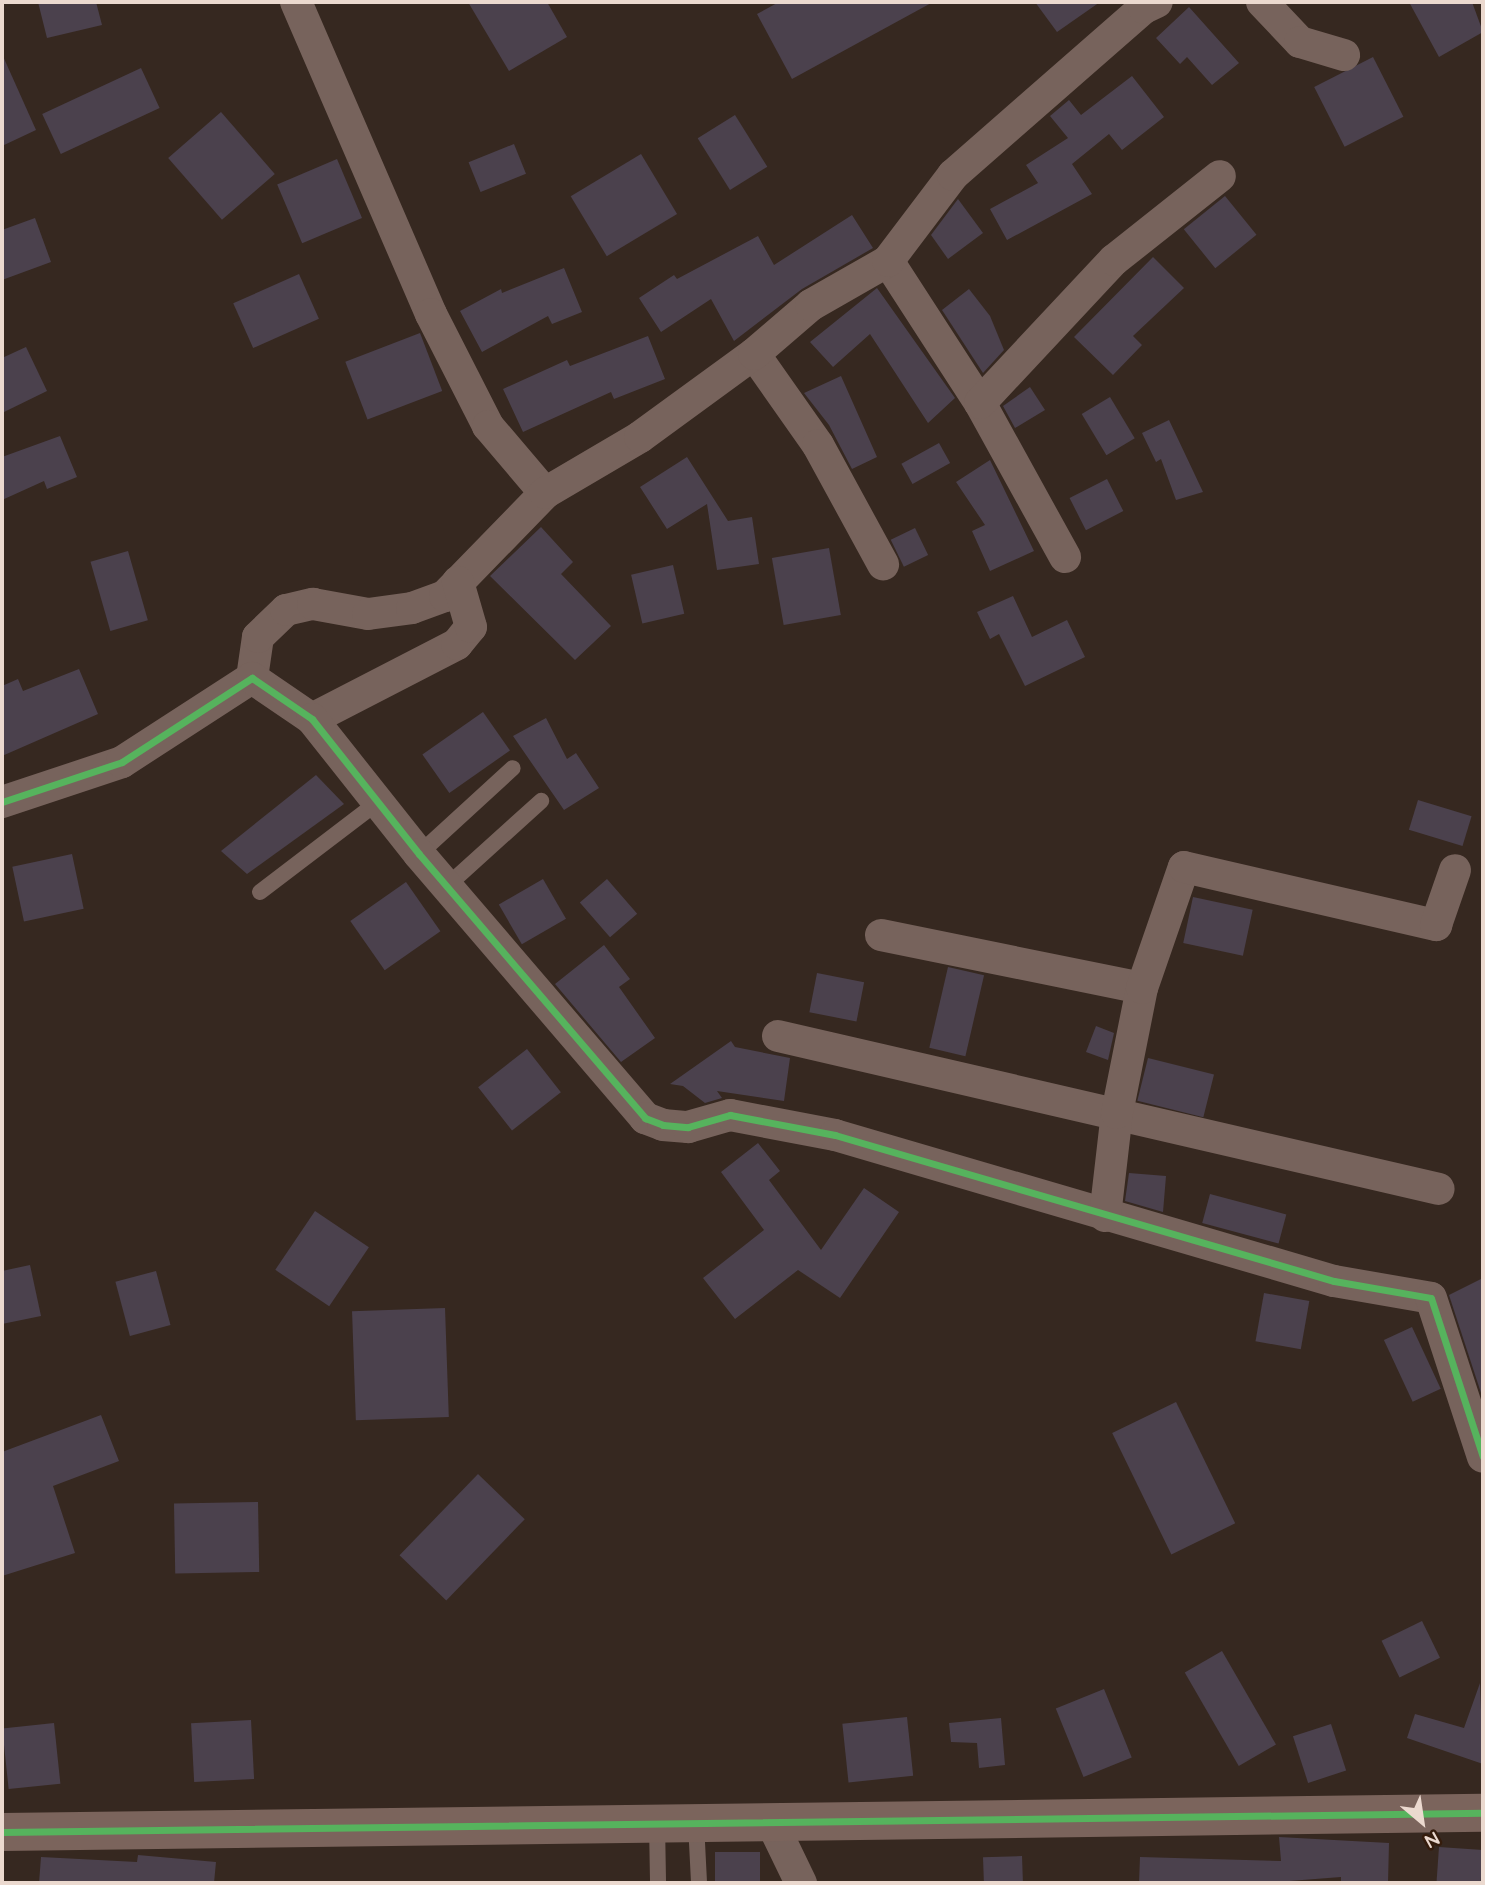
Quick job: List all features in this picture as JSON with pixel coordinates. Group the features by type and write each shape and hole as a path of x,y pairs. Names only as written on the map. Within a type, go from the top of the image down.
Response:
{"street":[{"path":"296,2 463,376 488,426 545,493"},
{"path":"2,802 122,762 252,678 258,637 286,610 313,604 368,614 412,608 446,596 545,493 640,437 754,354 811,305 888,261 953,175 1144,8 1157,2"},
{"path":"1262,2 1300,42 1344,55"},
{"path":"980,403 1114,260 1220,176"},
{"path":"888,261 980,403 1065,557"},
{"path":"754,354 818,445 883,564"},
{"path":"312,719 457,645 471,627 458,582"},
{"path":"252,678 312,719 377,803 645,1118 688,1127 730,1115 835,1135 1334,1281 1431,1298 1483,1457"},
{"path":"1105,1216 1117,1113 1142,989 1184,867 1436,925 1455,870"},
{"path":"881,935 1142,989"},
{"path":"778,1036 1439,1189"},
{"path":"2,1832 1483,1813"},
{"path":"771,1821 801,1883"}],"lane":[{"path":"419,853 513,768"},
{"path":"447,886 541,801"},
{"path":"260,892 377,803"},
{"path":"657,1823 658,1883"},
{"path":"696,1823 699,1883"}],"building":[{"path":"38,2 96,2 102,25 47,38"},
{"path":"468,2 547,2 567,37 509,71"},
{"path":"779,2 933,2 792,79 757,14"},
{"path":"1035,2 1100,2 1057,32"},
{"path":"1409,2 1472,2 1483,32 1439,57"},
{"path":"1189,7 1239,63 1212,85 1187,57 1180,64 1156,38"},
{"path":"2,54 36,130 2,146"},
{"path":"1373,57 1403,117 1345,147 1314,87"},
{"path":"141,68 160,108 61,154 42,114"},
{"path":"1132,76 1164,117 1122,150 1109,134 1072,164 1092,194 1007,240 990,209 1038,183 1026,165 1068,138 1050,116 1069,100 1081,115"},
{"path":"221,112 275,174 222,220 168,158"},
{"path":"735,115 767,167 730,190 698,138"},
{"path":"514,144 526,174 481,192 469,162"},
{"path":"641,154 677,214 607,256 571,196"},
{"path":"337,159 362,218 302,243 277,184"},
{"path":"1225,196 1256,235 1215,268 1184,229"},
{"path":"958,199 983,233 948,259 931,235"},
{"path":"852,215 873,248 802,289 734,341 711,299 661,332 639,298 674,275 677,279 758,236 774,265"},
{"path":"35,218 51,262 2,280 2,230"},
{"path":"1153,257 1184,288 1133,336 1142,345 1113,375 1074,337"},
{"path":"564,268 582,312 552,324 548,316 482,352 460,311 501,289 502,293"},
{"path":"299,274 319,319 253,348 233,303"},
{"path":"877,288 955,398 928,423 870,334 833,367 810,342"},
{"path":"969,289 990,316 1004,350 983,373 942,310"},
{"path":"420,333 442,391 368,420 345,362"},
{"path":"648,336 665,379 614,399 611,392 523,432 503,389 567,360 570,366"},
{"path":"26,347 47,391 2,413 2,358"},
{"path":"841,376 877,457 852,469 829,425 804,393"},
{"path":"1030,387 1045,410 1015,428 1003,406"},
{"path":"1110,397 1135,438 1106,455 1082,414"},
{"path":"1169,420 1203,492 1176,500 1161,459 1156,462 1142,433"},
{"path":"60,436 77,477 47,489 44,481 2,500 2,457"},
{"path":"939,443 950,463 913,484 901,464"},
{"path":"687,457 728,521 752,517 759,564 717,570 707,504 667,529 640,487"},
{"path":"990,460 1034,551 990,571 972,531 985,525 956,482"},
{"path":"1107,479 1123,511 1086,530 1070,498"},
{"path":"541,527 573,562 561,574 611,626 575,660 490,576"},
{"path":"915,528 928,555 904,567 891,540"},
{"path":"829,548 841,615 784,625 772,558"},
{"path":"128,551 148,620 110,631 91,562"},
{"path":"673,565 684,614 642,623 631,575"},
{"path":"1013,596 1032,637 1067,620 1085,657 1025,686 999,634 990,639 977,612"},
{"path":"79,669 98,714 2,756 2,686 18,679 23,691"},
{"path":"483,712 510,751 449,793 422,754"},
{"path":"546,718 567,759 576,753 599,788 564,810 513,736"},
{"path":"316,775 344,804 247,874 221,851"},
{"path":"1418,800 1472,816 1462,846 1409,830"},
{"path":"72,854 84,909 24,921 12,867"},
{"path":"543,879 566,919 522,944 499,904"},
{"path":"607,879 637,914 610,937 580,903"},
{"path":"406,882 440,931 385,970 350,921"},
{"path":"1193,897 1253,910 1243,956 1183,943"},
{"path":"604,945 630,979 619,987 655,1038 621,1062 555,984"},
{"path":"948,967 984,975 965,1056 929,1048"},
{"path":"817,973 864,982 856,1021 809,1012"},
{"path":"1096,1026 1114,1033 1108,1060 1086,1052"},
{"path":"731,1041 735,1047 790,1058 784,1101 717,1091 722,1098 705,1103 683,1086 670,1084"},
{"path":"527,1049 561,1092 512,1131 478,1087"},
{"path":"1148,1058 1214,1074 1203,1117 1137,1101"},
{"path":"758,1143 780,1171 769,1180 821,1250 864,1188 899,1212 840,1298 798,1270 735,1319 703,1278 764,1230 721,1172"},
{"path":"1129,1173 1166,1176 1163,1212 1125,1201"},
{"path":"1210,1194 1286,1214 1279,1243 1202,1223"},
{"path":"315,1211 369,1247 329,1306 275,1270"},
{"path":"30,1265 41,1316 2,1324 2,1271"},
{"path":"156,1271 170,1325 130,1336 115,1282"},
{"path":"1483,1278 1483,1399 1449,1295"},
{"path":"1264,1293 1309,1301 1301,1349 1255,1341"},
{"path":"445,1308 449,1417 356,1420 352,1311"},
{"path":"1412,1327 1441,1389 1413,1402 1384,1340"},
{"path":"1176,1402 1235,1523 1171,1554 1112,1433"},
{"path":"101,1415 119,1461 53,1486 75,1553 2,1576 2,1452"},
{"path":"478,1474 525,1519 446,1600 400,1555"},
{"path":"258,1502 259,1572 175,1573 174,1503"},
{"path":"1422,1621 1440,1658 1400,1678 1382,1641"},
{"path":"1222,1651 1276,1745 1239,1766 1185,1672"},
{"path":"1480,1683 1483,1764 1407,1738 1415,1714 1464,1728"},
{"path":"1104,1689 1132,1758 1084,1777 1056,1708"},
{"path":"907,1717 913,1776 849,1782 842,1724"},
{"path":"1001,1718 1005,1765 979,1768 977,1743 951,1742 949,1723"},
{"path":"251,1720 254,1779 194,1782 191,1723"},
{"path":"54,1723 60,1784 9,1789 2,1728"},
{"path":"1331,1724 1346,1771 1308,1783 1293,1736"},
{"path":"1279,1837 1389,1843 1388,1883 1341,1883 1341,1877 1264,1883 1139,1883 1140,1857 1281,1861"},
{"path":"1439,1847 1483,1850 1481,1883 1436,1883"},
{"path":"715,1852 760,1852 760,1883 715,1883"},
{"path":"138,1855 216,1862 214,1883 39,1883 41,1857 137,1862"},
{"path":"1022,1856 1023,1883 984,1883 983,1857"}],"cycle path":[{"path":"2,802 122,762 252,678 312,719 419,854 645,1118 663,1125 688,1127 730,1115 835,1135 1334,1281 1431,1298 1483,1457"},
{"path":"2,1832 1483,1813"}]}
